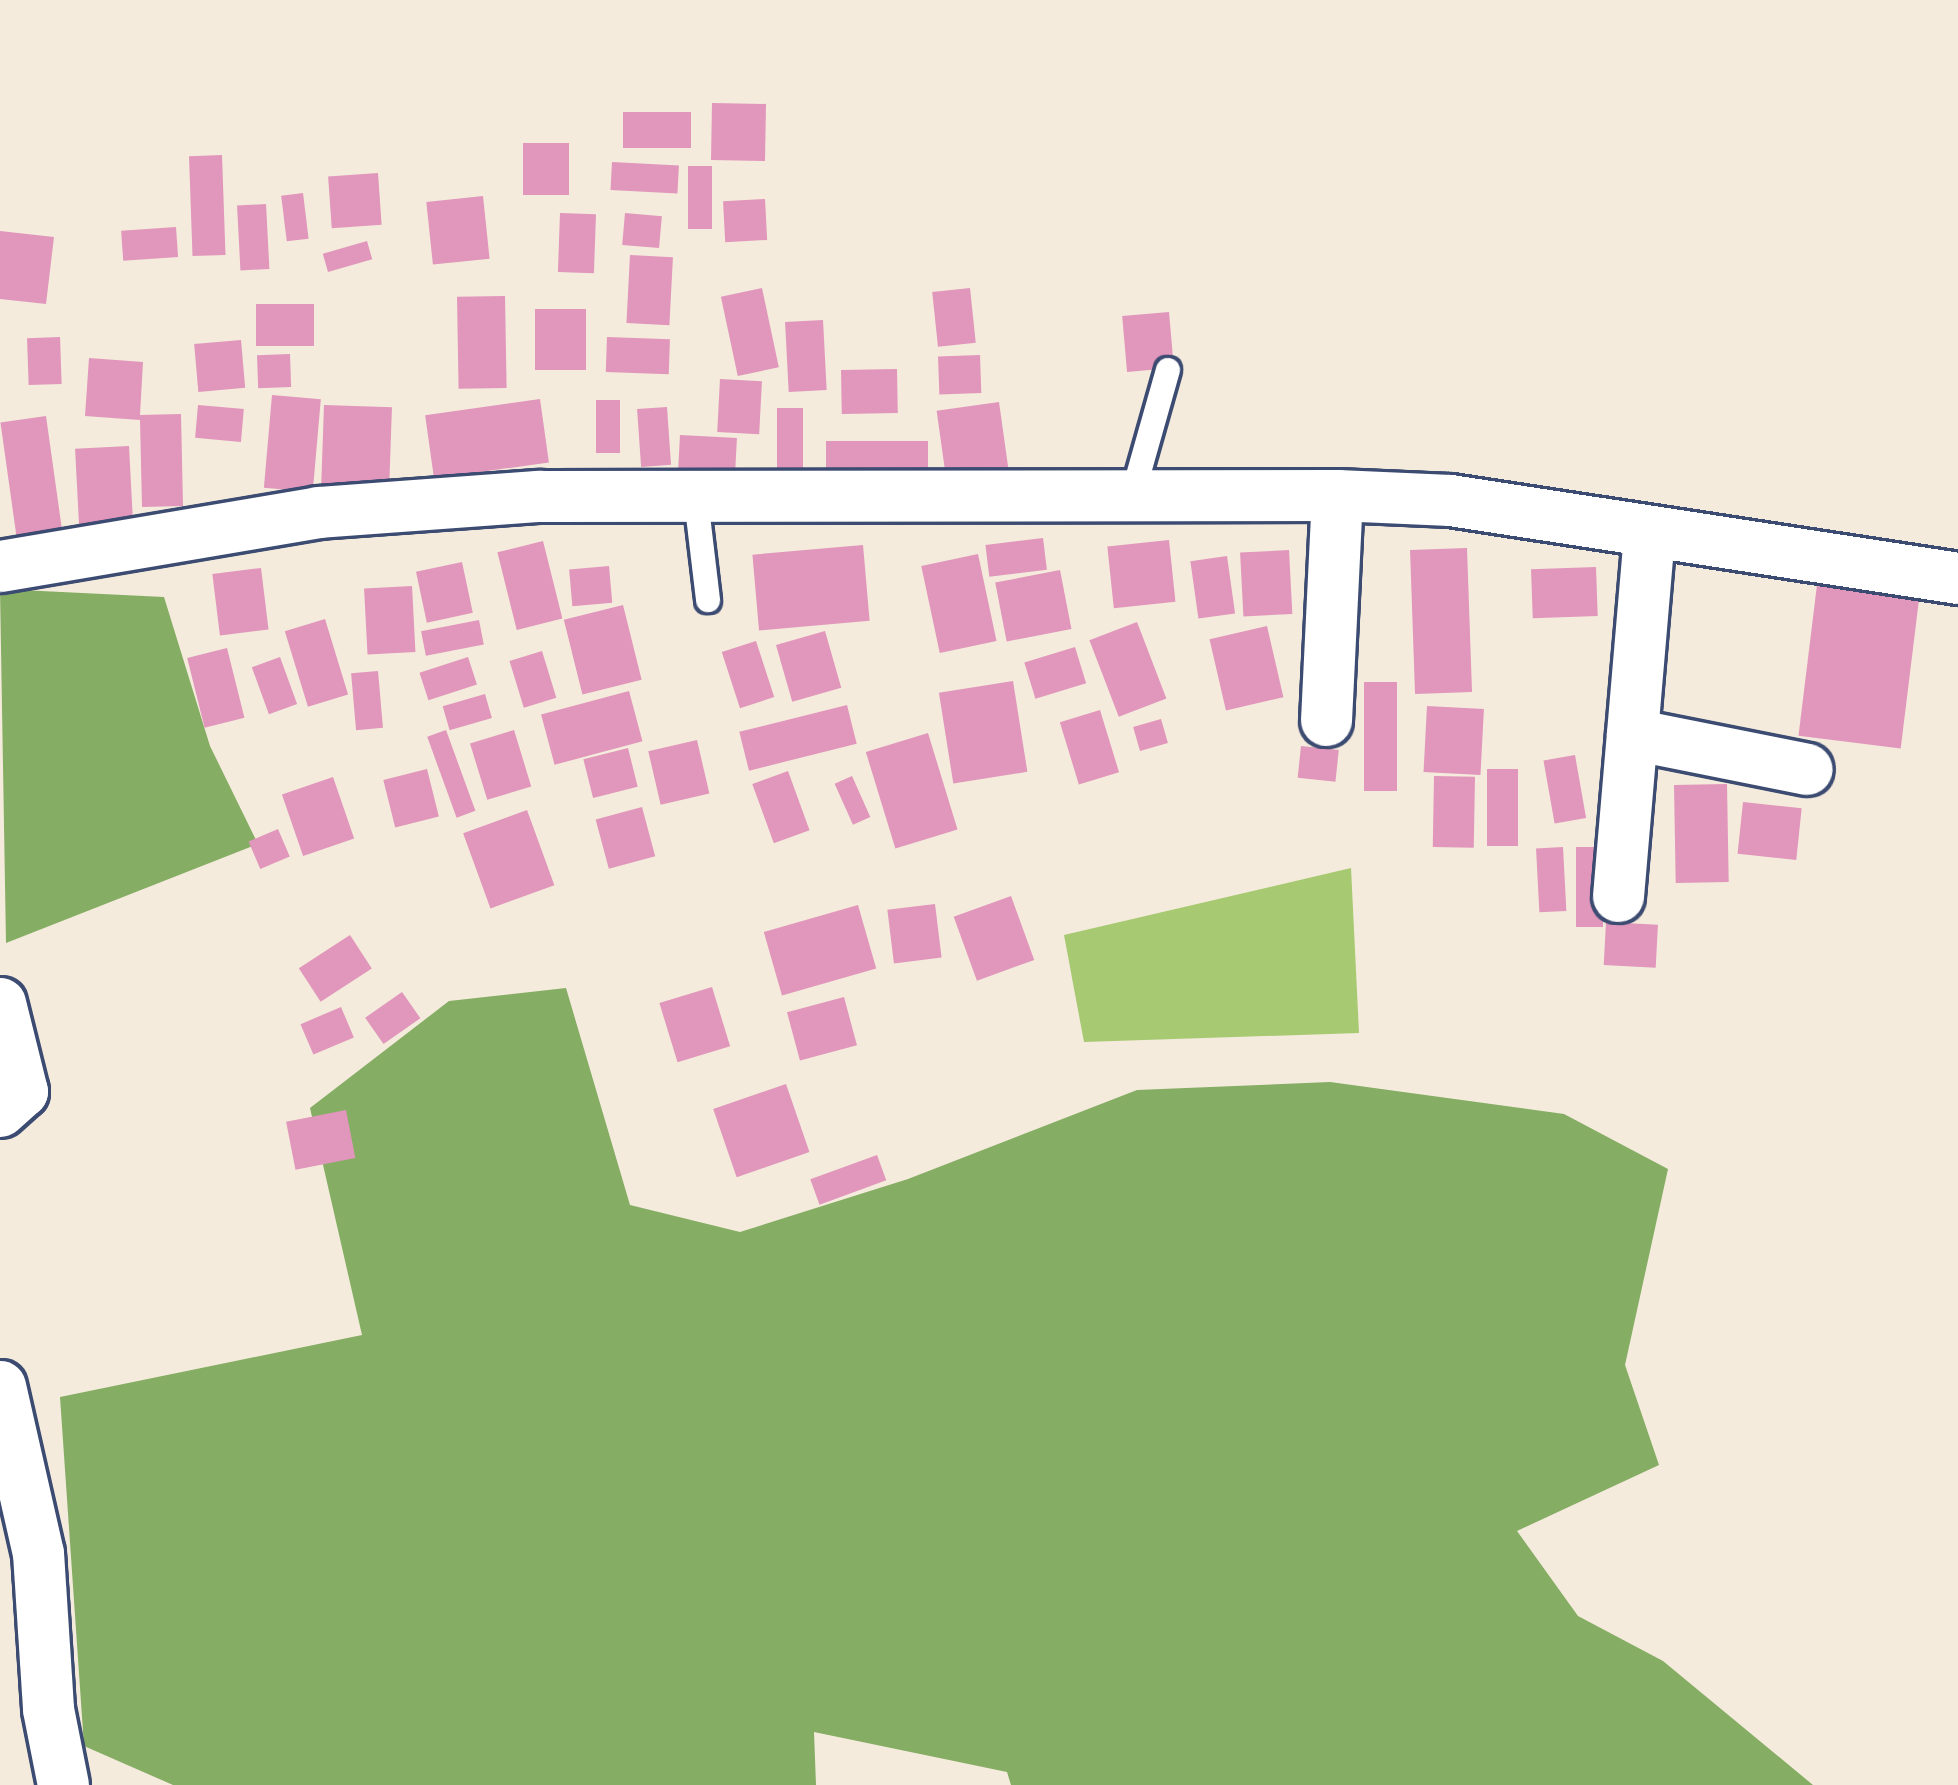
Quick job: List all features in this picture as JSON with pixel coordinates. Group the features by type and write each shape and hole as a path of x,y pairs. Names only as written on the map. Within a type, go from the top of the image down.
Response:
{"street":[{"path":"1326,720 1337,495"},
{"path":"0,566 319,512 538,496 695,500 1337,495 1450,500 1958,578"},
{"path":"1618,896 1648,533"},
{"path":"1632,734 1807,769"},
{"path":"0,1003 22,1091 0,1111"},
{"path":"0,1386 38,1553 48,1708 63,1785"}],"lane":[{"path":"1132,497 1168,370"},
{"path":"695,500 708,600"}],"green space":[{"path":"0,589 164,597 210,746 258,844 6,943"},
{"path":"1351,868 1359,1033 1084,1042 1064,935"},
{"path":"566,988 630,1205 740,1232 908,1179 1137,1090 1330,1082 1564,1114 1668,1169 1625,1365 1659,1465 1517,1531 1578,1616 1663,1661 1813,1785 1011,1785 1007,1772 814,1732 816,1785 173,1785 84,1746 60,1397 362,1335 310,1108 449,1001"}],"building":[{"path":"712,103 766,104 765,161 711,160"},
{"path":"623,112 691,112 691,148 623,148"},
{"path":"523,143 569,143 569,195 523,195"},
{"path":"222,155 225,255 193,256 189,156"},
{"path":"612,162 679,166 677,193 611,190"},
{"path":"688,166 712,166 712,229 688,229"},
{"path":"378,173 382,225 332,228 328,176"},
{"path":"303,193 309,239 287,241 281,196"},
{"path":"483,196 490,259 433,265 426,202"},
{"path":"765,199 767,240 725,242 723,201"},
{"path":"266,204 269,269 240,270 237,206"},
{"path":"560,213 596,214 594,273 558,272"},
{"path":"625,213 662,216 659,248 622,245"},
{"path":"176,227 178,257 123,261 121,231"},
{"path":"0,231 54,237 46,304 0,299"},
{"path":"367,241 372,259 328,272 323,254"},
{"path":"630,255 673,257 669,325 626,323"},
{"path":"762,288 779,367 738,376 721,297"},
{"path":"970,288 976,343 938,347 932,292"},
{"path":"505,296 507,388 459,389 457,297"},
{"path":"256,304 314,304 314,346 256,346"},
{"path":"535,309 586,309 586,370 535,370"},
{"path":"1169,312 1174,368 1127,372 1122,316"},
{"path":"823,320 827,390 789,392 785,322"},
{"path":"60,337 62,384 29,385 27,338"},
{"path":"607,337 670,339 669,374 606,372"},
{"path":"241,340 245,388 198,392 194,344"},
{"path":"290,354 291,387 258,388 257,355"},
{"path":"980,355 981,393 939,394 938,356"},
{"path":"89,358 143,362 140,415 181,414 183,506 142,507 140,420 85,416"},
{"path":"897,369 898,413 842,414 841,370"},
{"path":"720,379 762,381 759,434 717,432"},
{"path":"272,395 321,399 313,492 264,488"},
{"path":"540,399 549,462 434,479 425,415"},
{"path":"596,400 620,400 620,453 596,453"},
{"path":"999,402 1009,472 946,481 937,411"},
{"path":"198,405 244,409 241,442 195,438"},
{"path":"324,405 392,407 389,495 321,493"},
{"path":"667,407 671,465 641,467 637,409"},
{"path":"777,408 803,408 803,489 777,489"},
{"path":"46,416 64,541 18,547 0,422"},
{"path":"680,435 737,438 735,482 678,479"},
{"path":"826,441 928,441 928,484 826,484"},
{"path":"129,446 133,529 79,532 75,449"},
{"path":"1043,538 1047,570 989,577 985,545"},
{"path":"1169,540 1175,602 1114,608 1107,546"},
{"path":"543,541 562,619 517,630 497,552"},
{"path":"863,545 870,621 759,630 752,555"},
{"path":"1467,548 1472,692 1415,694 1410,550"},
{"path":"1289,550 1292,614 1243,616 1240,553"},
{"path":"978,554 997,641 940,653 921,566"},
{"path":"1227,556 1235,613 1198,619 1190,561"},
{"path":"462,562 473,613 427,623 416,572"},
{"path":"609,566 612,603 572,606 569,569"},
{"path":"1596,567 1598,616 1533,618 1531,569"},
{"path":"261,568 269,630 220,636 212,574"},
{"path":"1060,570 1071,629 1007,641 995,583"},
{"path":"1817,585 1919,598 1901,748 1798,736"},
{"path":"412,586 415,652 368,654 364,589"},
{"path":"623,605 642,680 582,694 564,620"},
{"path":"325,619 348,695 308,707 285,631"},
{"path":"479,620 484,645 426,656 421,631"},
{"path":"1137,622 1166,699 1119,717 1089,640"},
{"path":"1267,626 1283,697 1226,710 1210,639"},
{"path":"825,631 841,688 792,702 776,645"},
{"path":"756,641 774,697 740,708 722,652"},
{"path":"1075,647 1086,683 1035,699 1024,662"},
{"path":"227,648 244,718 205,728 187,658"},
{"path":"542,651 556,698 524,708 509,661"},
{"path":"280,657 297,704 269,714 252,667"},
{"path":"468,657 477,685 428,700 419,673"},
{"path":"378,671 383,728 356,730 351,673"},
{"path":"1013,681 1027,772 953,784 939,693"},
{"path":"1364,682 1397,682 1397,791 1364,791"},
{"path":"629,691 642,741 555,765 541,715"},
{"path":"485,694 492,718 450,730 443,706"},
{"path":"847,705 857,744 749,771 739,732"},
{"path":"1427,706 1484,709 1480,775 1424,772"},
{"path":"1100,710 1119,772 1079,784 1060,722"},
{"path":"1161,719 1168,743 1140,751 1133,727"},
{"path":"446,730 475,811 457,818 427,737"},
{"path":"514,730 531,786 487,800 470,743"},
{"path":"928,733 958,830 895,849 866,752"},
{"path":"697,740 709,794 661,805 648,751"},
{"path":"1301,746 1339,750 1335,782 1298,778"},
{"path":"628,748 638,787 593,798 583,759"},
{"path":"1575,755 1586,818 1555,824 1543,761"},
{"path":"427,769 439,817 395,827 383,780"},
{"path":"1487,769 1518,769 1518,846 1487,846"},
{"path":"788,771 810,830 774,843 752,784"},
{"path":"852,776 870,817 853,825 835,784"},
{"path":"1434,776 1475,777 1474,848 1433,847"},
{"path":"333,777 354,838 303,856 282,795"},
{"path":"1727,784 1729,882 1676,883 1674,785"},
{"path":"1743,802 1802,808 1796,860 1738,854"},
{"path":"642,807 655,856 609,869 596,819"},
{"path":"527,810 554,885 490,908 463,833"},
{"path":"278,829 290,857 260,869 249,842"},
{"path":"1563,847 1566,911 1539,912 1536,848"},
{"path":"1576,847 1603,847 1603,927 1576,927"},
{"path":"1011,896 1034,960 977,981 954,917"},
{"path":"935,904 942,958 894,963 887,910"},
{"path":"858,905 876,968 782,995 764,932"},
{"path":"1606,922 1658,925 1656,968 1604,965"},
{"path":"350,935 372,969 321,1002 299,968"},
{"path":"712,987 730,1046 678,1062 659,1003"},
{"path":"402,992 420,1018 383,1044 365,1018"},
{"path":"844,997 857,1045 800,1061 787,1012"},
{"path":"341,1007 354,1037 313,1055 300,1024"},
{"path":"786,1084 809,1152 737,1177 713,1109"},
{"path":"346,1110 355,1158 295,1170 286,1122"},
{"path":"877,1155 886,1180 820,1205 810,1179"}]}
